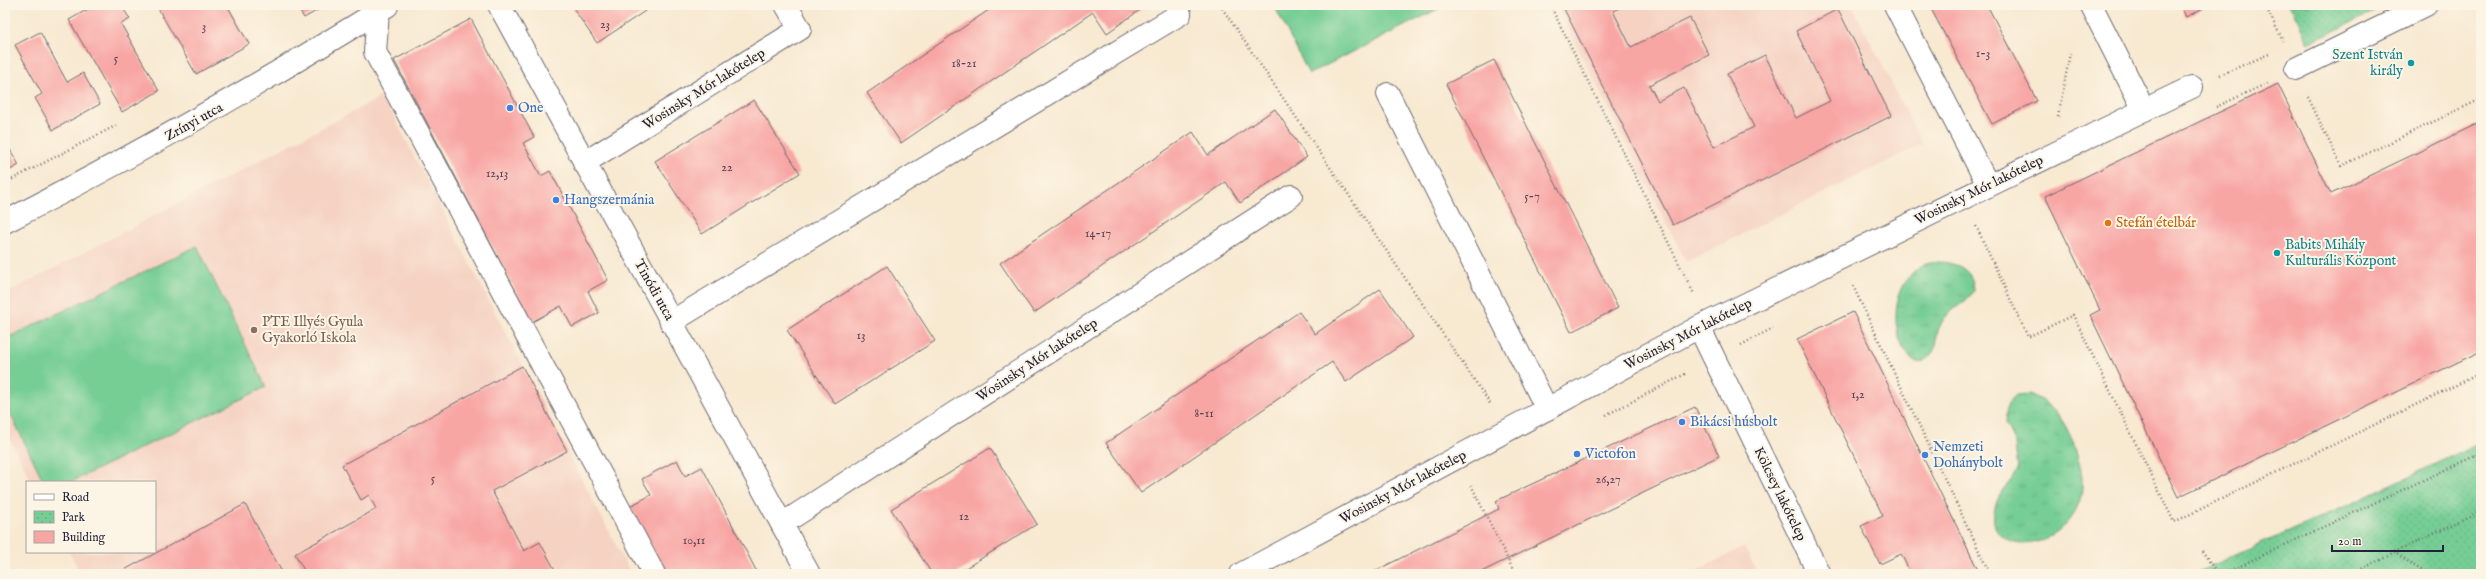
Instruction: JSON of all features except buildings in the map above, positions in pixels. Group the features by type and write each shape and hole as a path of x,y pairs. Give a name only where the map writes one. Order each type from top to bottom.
{"street":[{"name":"Tinódi utca","path":"500,5 584,163 809,574"},
{"name":"Wosinsky Mór lakótelep","path":"584,163 800,29 786,5"},
{"path":"1895,5 1988,185"},
{"path":"2091,5 2144,110"},
{"path":"2296,69 2426,5"},
{"path":"383,8 375,52 654,574"},
{"name":"Zrínyi utca","path":"5,222 100,174 236,98 383,8"},
{"path":"671,322 1180,14"},
{"name":"Wosinsky Mór lakótelep","path":"1242,574 1704,325 1988,185 2192,87"},
{"path":"1388,94 1547,409"},
{"name":"Wosinsky Mór lakótelep","path":"782,524 1291,196"},
{"name":"Kölcsey lakótelep","path":"1704,325 1714,358 1818,574"}],"path":[{"path":"1220,5 1494,409"},
{"path":"1550,5 1704,325"},
{"path":"2265,5 2341,166 2481,100"},
{"path":"2192,87 2286,47"},
{"path":"2210,110 2296,69"},
{"path":"1974,222 2028,337 2073,315 2174,522 2481,373"},
{"path":"1840,258 1990,574"},
{"path":"1846,290 1860,283"},
{"path":"1603,416 1777,326"},
{"path":"2223,574 2481,453"},
{"path":"1457,458 1515,574"},
{"path":"1464,489 1478,482"},
{"path":"2351,574 2481,511"},
{"path":"2202,551 2218,574"},
{"path":"2394,552 2427,574"},
{"path":"2476,574 2481,572"}],"shaded area":[{"path":"1556,5 1852,5 1922,144 1686,262"},
{"name":"PTE Illyés Gyula Gyakorló Iskola","path":"383,96 631,574 81,574 70,553 156,553 156,481 31,481 5,430 5,294"},
{"path":"1744,547 1758,574 1690,574"}],"green space":[{"path":"1274,5 1446,5 1309,74"},
{"path":"2290,5 2388,5 2309,43"},
{"path":"197,246 266,387 73,481 44,481 5,403 5,339"},
{"path":"1944,262 1963,269 1971,278 1974,291 1966,300 1945,317 1939,328 1933,353 1924,361 1916,363 1907,354 1901,343 1897,330 1897,303 1901,289 1908,278 1921,266"},
{"path":"2030,394 2041,400 2056,412 2064,424 2074,445 2078,458 2082,489 2074,513 2059,531 2040,541 2020,544 2004,539 1995,526 1996,504 2002,491 2018,471 2015,444 2005,423 2009,402 2016,395"},
{"path":"2481,442 2481,574 2193,574 2362,499"}],"place":[{"name":"Szent István király","path":"2411,63"},
{"name":"One","path":"510,108"},
{"name":"Hangszermánia","path":"556,200"},
{"name":"Stefán ételbár","path":"2108,223"},
{"name":"Babits Mihály Kulturális Központ","path":"2277,253"},
{"name":"PTE Illyés Gyula Gyakorló Iskola","path":"254,330"},
{"name":"Bikácsi húsbolt","path":"1682,422"},
{"name":"Victofon","path":"1577,454"},
{"name":"Nemzeti Dohánybolt","path":"1925,455"}]}
